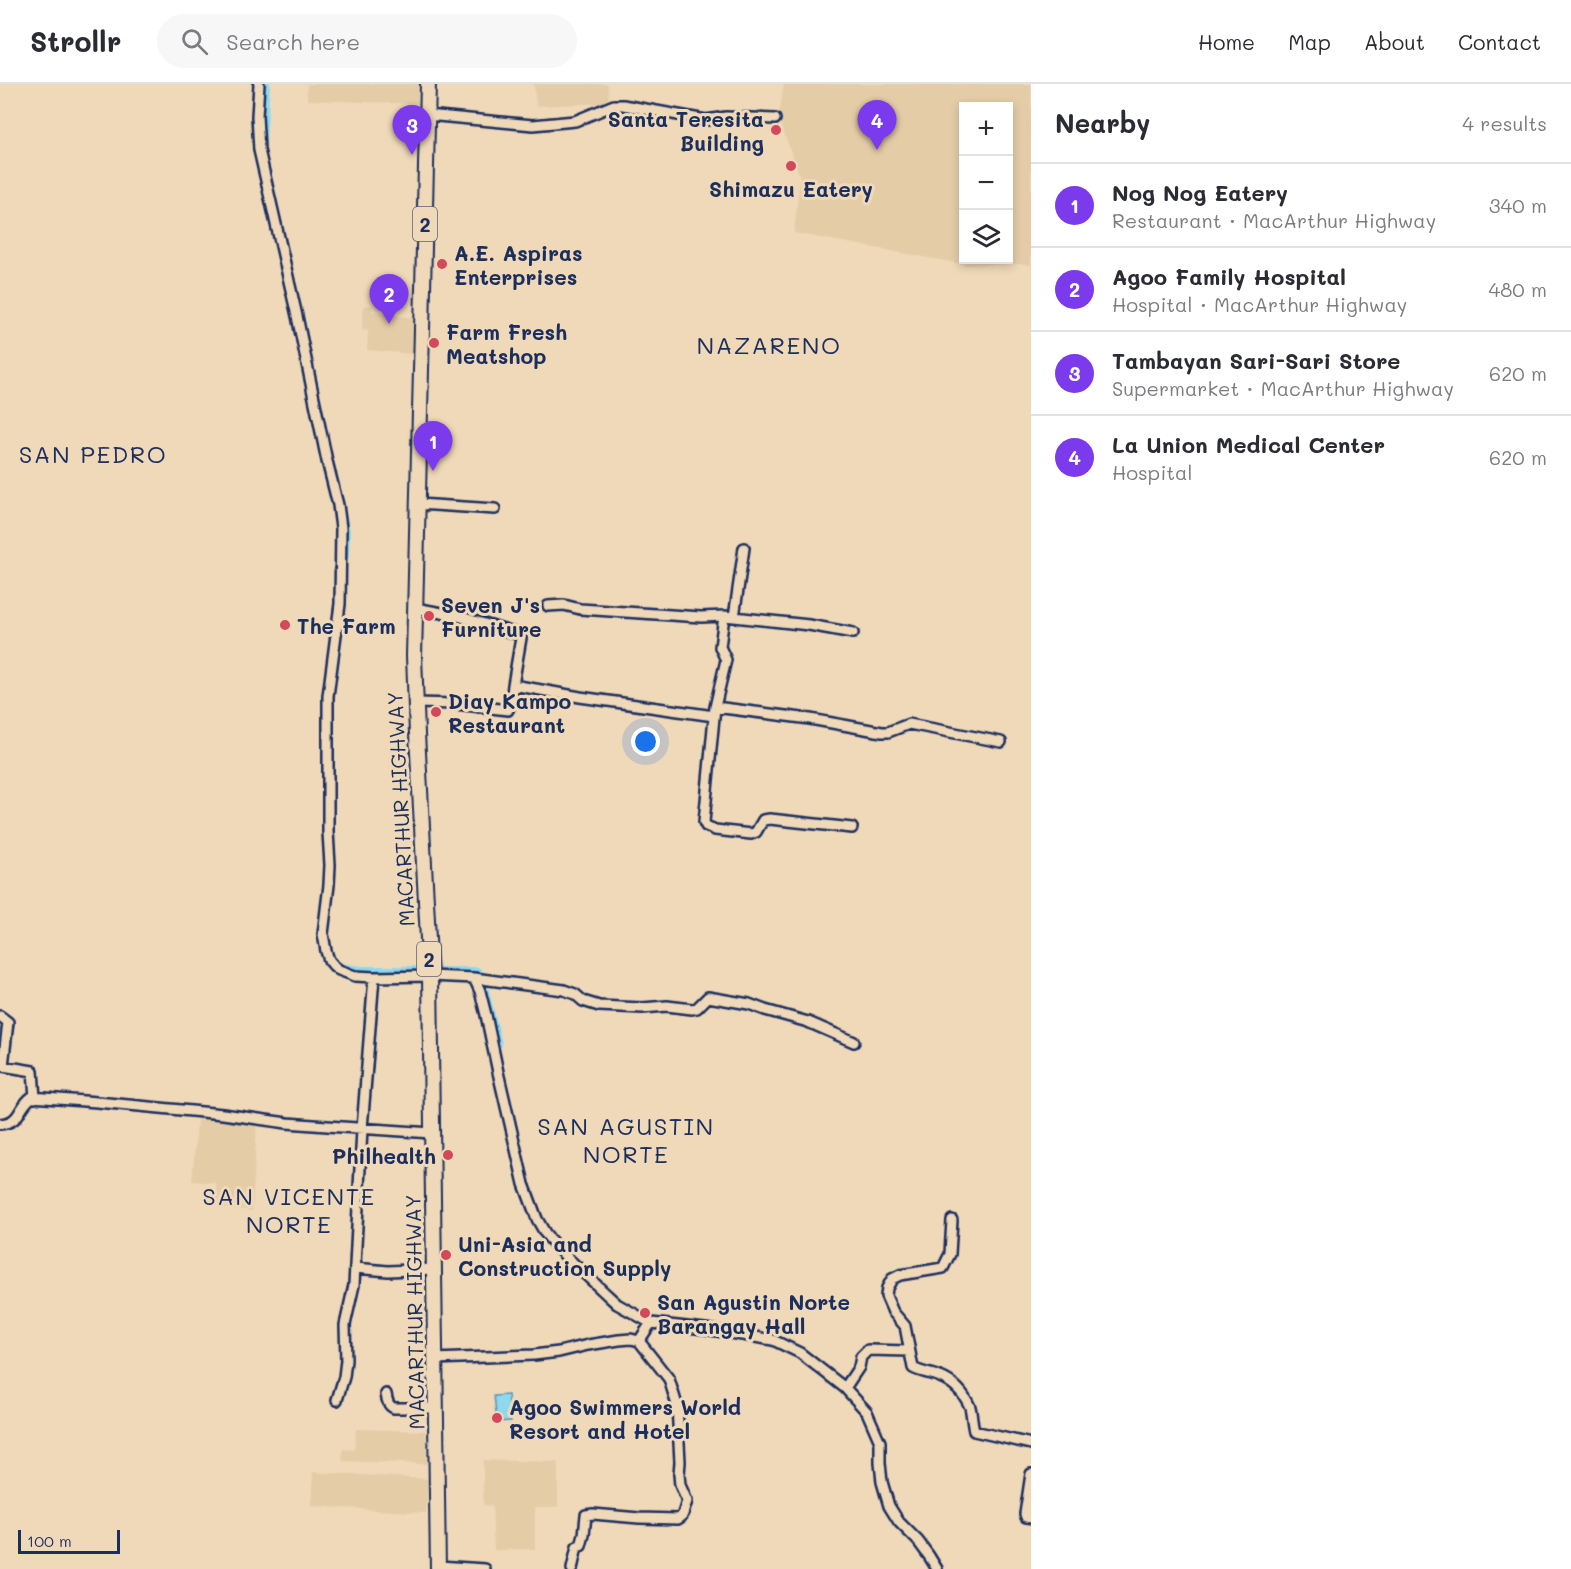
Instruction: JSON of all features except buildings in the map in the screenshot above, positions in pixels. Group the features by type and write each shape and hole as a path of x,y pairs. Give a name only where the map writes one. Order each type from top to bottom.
{"highway":[{"name":"MACARTHUR HIGHWAY","path":"428,84 414,656 430,976 438,1568"}],"street":[{"path":"259,84 257,116 259,150 297,316 341,528 340,604 328,696 330,865 323,934 329,960 339,970 355,976 474,978 564,990 575,994 583,1001 599,1006 642,1008 667,1006 692,1009 708,997 749,1004 808,1022 854,1042"},
{"path":"427,115 533,125 575,121 614,105 623,105 706,120 726,117 775,119"},
{"path":"418,504 495,508"},
{"path":"744,548 720,647 726,660 715,712 704,822 706,826 715,830 751,834 756,832 763,820 770,819 852,828"},
{"path":"548,606 564,605 580,609 701,617 729,616 810,625 853,633"},
{"path":"416,608 458,615 520,635 521,638 511,704 508,710 456,704 416,703"},
{"path":"513,685 601,700 810,719 882,732 909,724 1001,742"},
{"path":"337,1400 344,1377 345,1325 354,1285 362,1129 374,977"},
{"path":"474,978 486,1015 524,1184 537,1219 545,1233 557,1248 617,1304 651,1323 773,1340 800,1353 844,1388 867,1412 880,1442 882,1482 889,1506 899,1522 918,1541 937,1569"},
{"path":"0,1016 8,1022 3,1066 33,1071 35,1098"},
{"path":"0,1124 15,1120 28,1100 35,1098 224,1114 287,1123 432,1133"},
{"path":"952,1220 950,1254 943,1268 900,1275 892,1279 886,1296 893,1312 905,1326 913,1368 950,1381 958,1388 970,1409 974,1431 1031,1444"},
{"path":"355,1268 388,1271 434,1269"},
{"path":"639,1341 651,1323"},
{"path":"435,1359 534,1355 631,1339 639,1341 669,1379 677,1405 680,1485 687,1501 683,1514 678,1519 587,1514 584,1535 581,1546 577,1547 572,1569"},
{"path":"844,1388 859,1367 861,1357 868,1350 909,1352"},
{"path":"386,1394 388,1403 394,1408 436,1408"},
{"path":"1031,1474 1025,1514 1026,1517 1031,1518"},
{"path":"438,1568 485,1569"}],"shaded area":[{"path":"307,84 419,84 418,104 307,100"},
{"path":"534,84 608,84 609,103 536,106"},
{"path":"784,84 1031,84 1031,265 962,264 1013,264 1013,102 959,102 959,264 794,233 800,177 780,122"},
{"path":"364,305 372,306 372,312 416,318 413,354 367,350 368,331 362,330"},
{"path":"198,1112 257,1119 252,1211 218,1206 216,1183 192,1181"},
{"path":"356,1429 426,1431 427,1464 342,1461 343,1449 354,1450"},
{"path":"483,1460 558,1462 558,1507 535,1507 535,1549 494,1550 492,1506 483,1505"},
{"path":"313,1472 428,1479 426,1513 311,1506"}],"water":[{"path":"508,1395 511,1421 497,1422 494,1396"}],"waterway":[{"path":"262,142 266,84"},
{"path":"344,520 345,556"},
{"path":"339,967 361,970 418,970"},
{"path":"442,971 477,971 481,975"},
{"path":"483,983 498,1044"}],"place":[{"name":"Santa Teresita Building","path":"776,130"},
{"name":"La Union Medical Center","path":"877,150"},
{"name":"Tambayan Sari-Sari Store","path":"412,155"},
{"name":"Shimazu Eatery","path":"791,166"},
{"name":"A.E. Aspiras Enterprises","path":"442,264"},
{"name":"Agoo Family Hospital","path":"389,324"},
{"name":"Farm Fresh Meatshop","path":"434,343"},
{"name":"Nog Nog Eatery","path":"433,471"},
{"name":"Seven J's Furniture","path":"429,616"},
{"name":"The Farm","path":"285,625"},
{"name":"Diay Kampo Restaurant","path":"436,712"},
{"name":"Philhealth","path":"448,1155"},
{"name":"Uni-Asia and Construction Supply","path":"446,1255"},
{"name":"San Agustin Norte Barangay Hall","path":"645,1313"},
{"name":"Agoo Swimmers World Resort and Hotel","path":"497,1418"}],"district":[{"name":"NAZARENO","path":"769,344"},
{"name":"SAN PEDRO","path":"93,453"},
{"name":"SAN AGUSTIN NORTE","path":"626,1139"},
{"name":"SAN VICENTE NORTE","path":"289,1209"}]}
